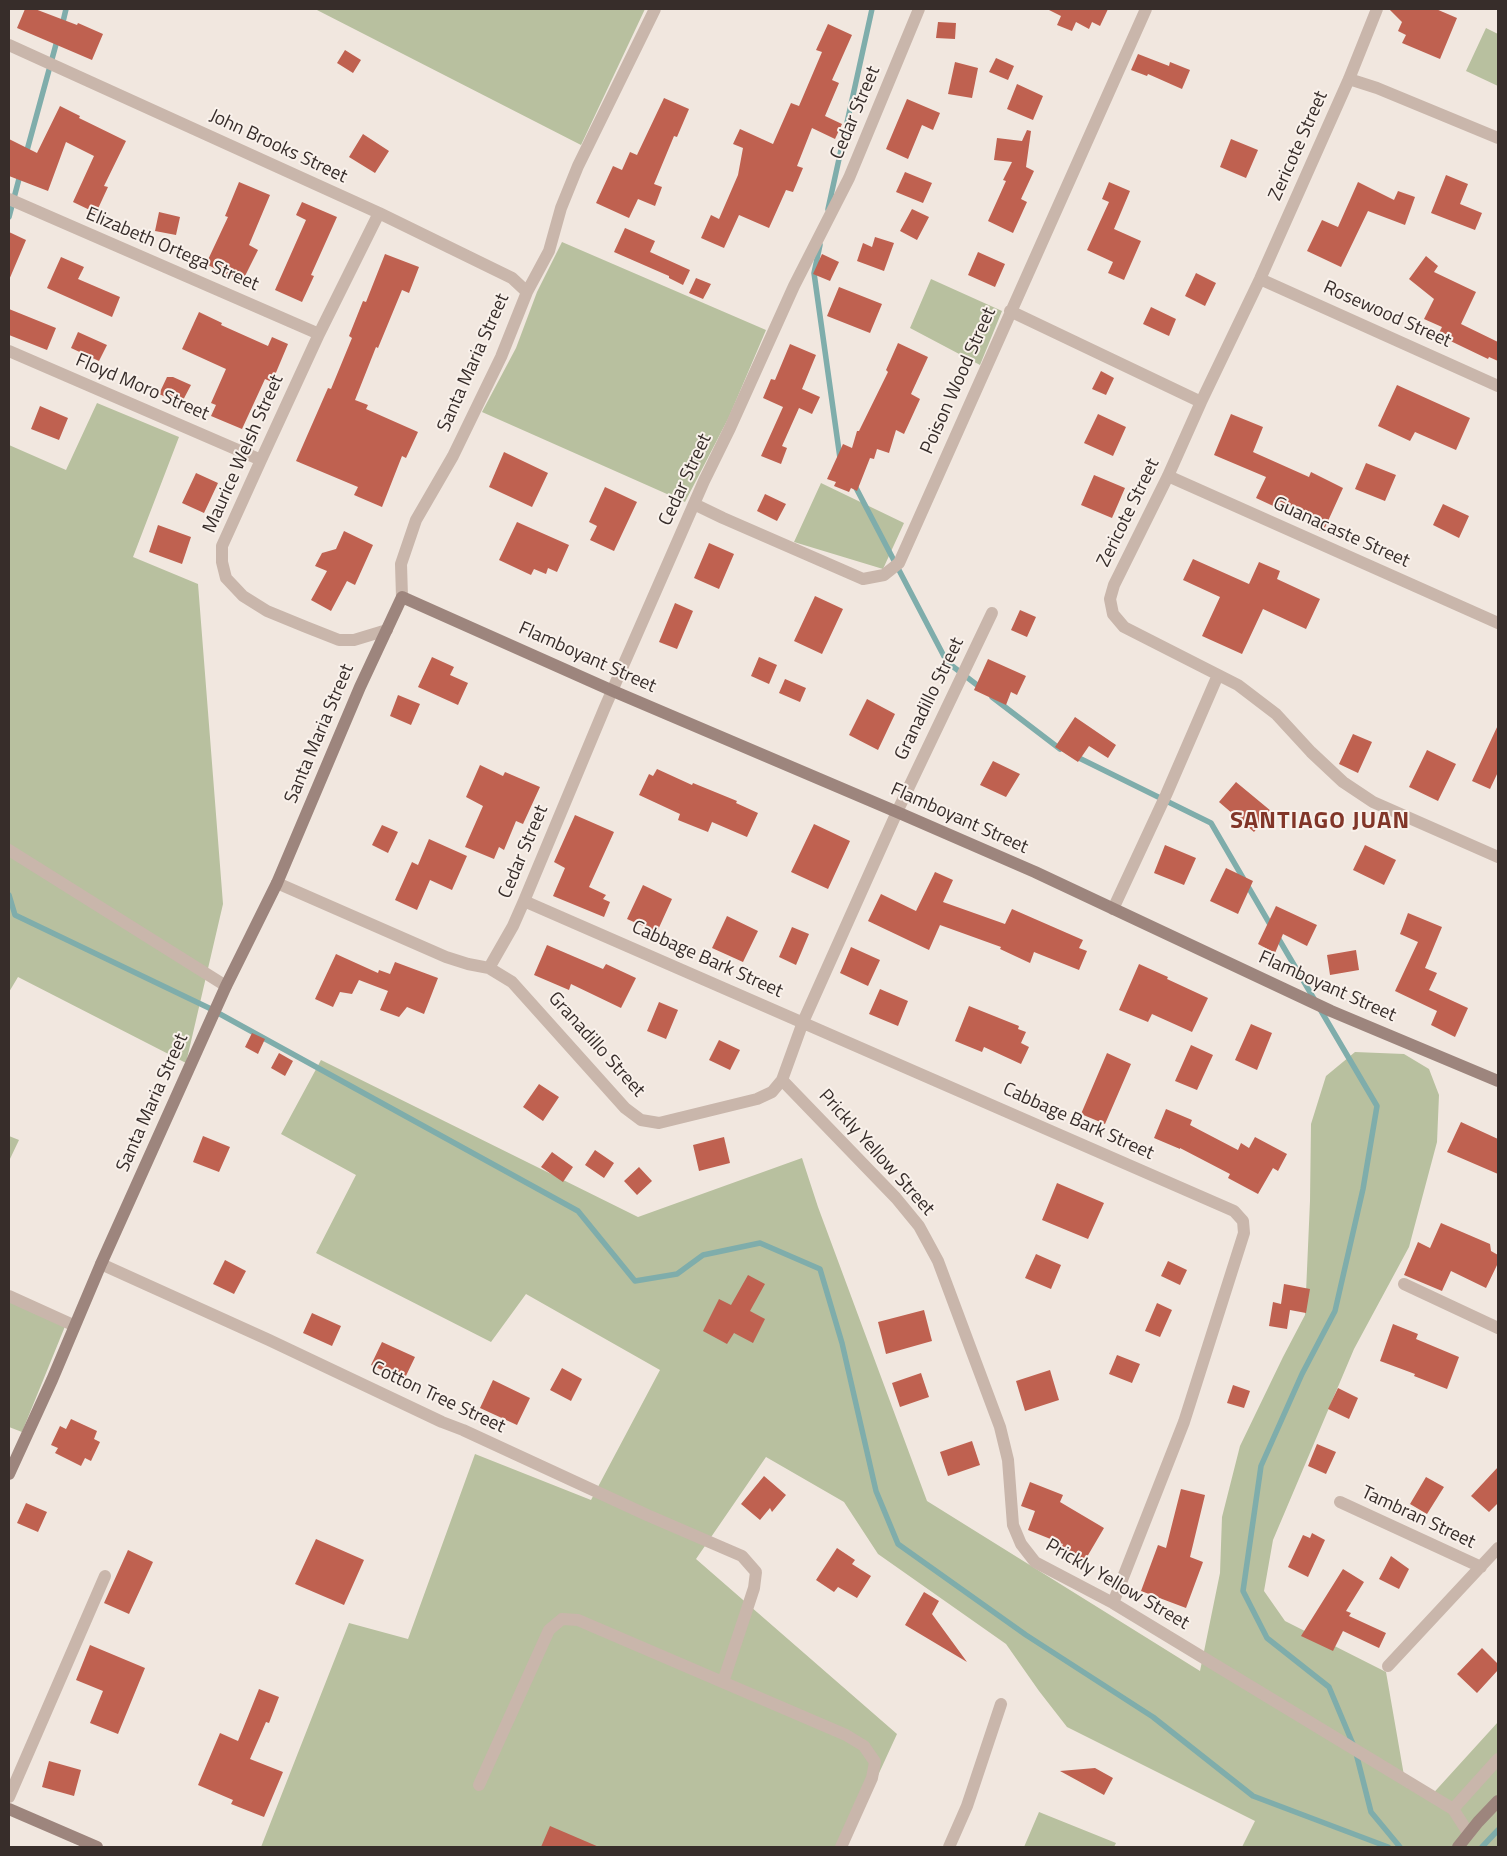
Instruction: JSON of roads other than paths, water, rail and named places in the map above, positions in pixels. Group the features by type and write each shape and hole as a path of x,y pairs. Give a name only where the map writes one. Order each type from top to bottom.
{"street":[{"name":"Santa Maria Street","path":"9,1474 52,1380 73,1325 226,986 277,883 360,687 402,597 401,564 416,520 453,456 501,357 527,292 549,251 561,208 582,158 655,9"},
{"name":"Cedar Street","path":"489,968 513,926 694,504 794,286 849,178 920,9"},
{"name":"Poison Wood Street","path":"694,504 863,579 884,575 899,563 1010,310 1146,9"},
{"name":"Zericote Street","path":"1377,9 1349,79 1260,279 1168,476 1114,585 1110,599 1113,614 1124,626 1238,685 1276,714 1311,752 1343,782 1372,802 1498,855"},
{"name":"John Brooks Street","path":"9,45 379,213 512,278 527,292"},
{"path":"1349,79 1377,88 1498,138"},
{"name":"Elizabeth Ortega Street","path":"9,199 319,334"},
{"name":"Maurice Welsh Street","path":"379,213 319,334 222,546 222,562 226,578 243,596 267,611 339,640 354,640 387,630"},
{"name":"Rosewood Street","path":"1260,279 1498,386"},
{"path":"1010,310 1201,402"},
{"name":"Floyd Moro Street","path":"9,351 261,460"},
{"name":"Guanacaste Street","path":"1168,476 1498,623"},
{"name":"Flamboyant Street","path":"402,597 613,691 897,812 1113,909 1330,1011 1498,1081"},
{"name":"Granadillo Street","path":"277,883 446,957 489,968 512,982 625,1108 641,1120 659,1123 756,1100 772,1092 782,1080 803,1022 897,812 992,613"},
{"path":"1113,909 1166,795 1218,675"},
{"path":"9,850 226,986"},
{"name":"Cabbage Bark Street","path":"524,901 1234,1211 1243,1221 1244,1234 1184,1422 1113,1603"},
{"name":"Prickly Yellow Street","path":"782,1080 896,1198 919,1226 938,1261 1000,1427 1008,1460 1013,1525 1021,1544 1035,1562 1113,1603 1453,1809 1469,1834"},
{"name":"Cotton Tree Street","path":"101,1264 269,1340 442,1422 742,1556 756,1572 754,1588 723,1682"},
{"path":"1404,1284 1498,1328"},
{"path":"9,1296 73,1325"},
{"name":"Tambran Street","path":"1340,1502 1481,1567"},
{"path":"1388,1666 1498,1548"},
{"path":"9,1797 105,1576"},
{"path":"479,1784 549,1630 562,1619 578,1620 846,1735 864,1746 875,1762 872,1778 841,1847"},
{"path":"949,1847 967,1806 1001,1704"},
{"path":"1453,1809 1498,1759"},
{"path":"1458,1847 1498,1801"},
{"path":"9,1809 97,1847"}],"waterway":[{"path":"62,26 66,9"},
{"path":"828,209 872,9"},
{"path":"26,154 58,37"},
{"path":"9,217 20,175"},
{"path":"820,245 814,273 840,458"},
{"path":"854,484 947,662 981,688"},
{"path":"992,697 1060,749"},
{"path":"1075,756 1211,823 1271,926"},
{"path":"9,895 15,915 209,1008 578,1211 635,1281 677,1274 703,1255 760,1243 820,1269 842,1343 876,1491 898,1544 1026,1635 1153,1717 1253,1796 1388,1847"},
{"path":"1277,936 1377,1106 1363,1189 1335,1311 1302,1374 1261,1466 1243,1591 1267,1638 1329,1687 1355,1749 1371,1812 1400,1847"},
{"path":"1482,1847 1498,1830"}],"district":[{"name":"SANTIAGO JUAN","path":"1320,822"}]}
